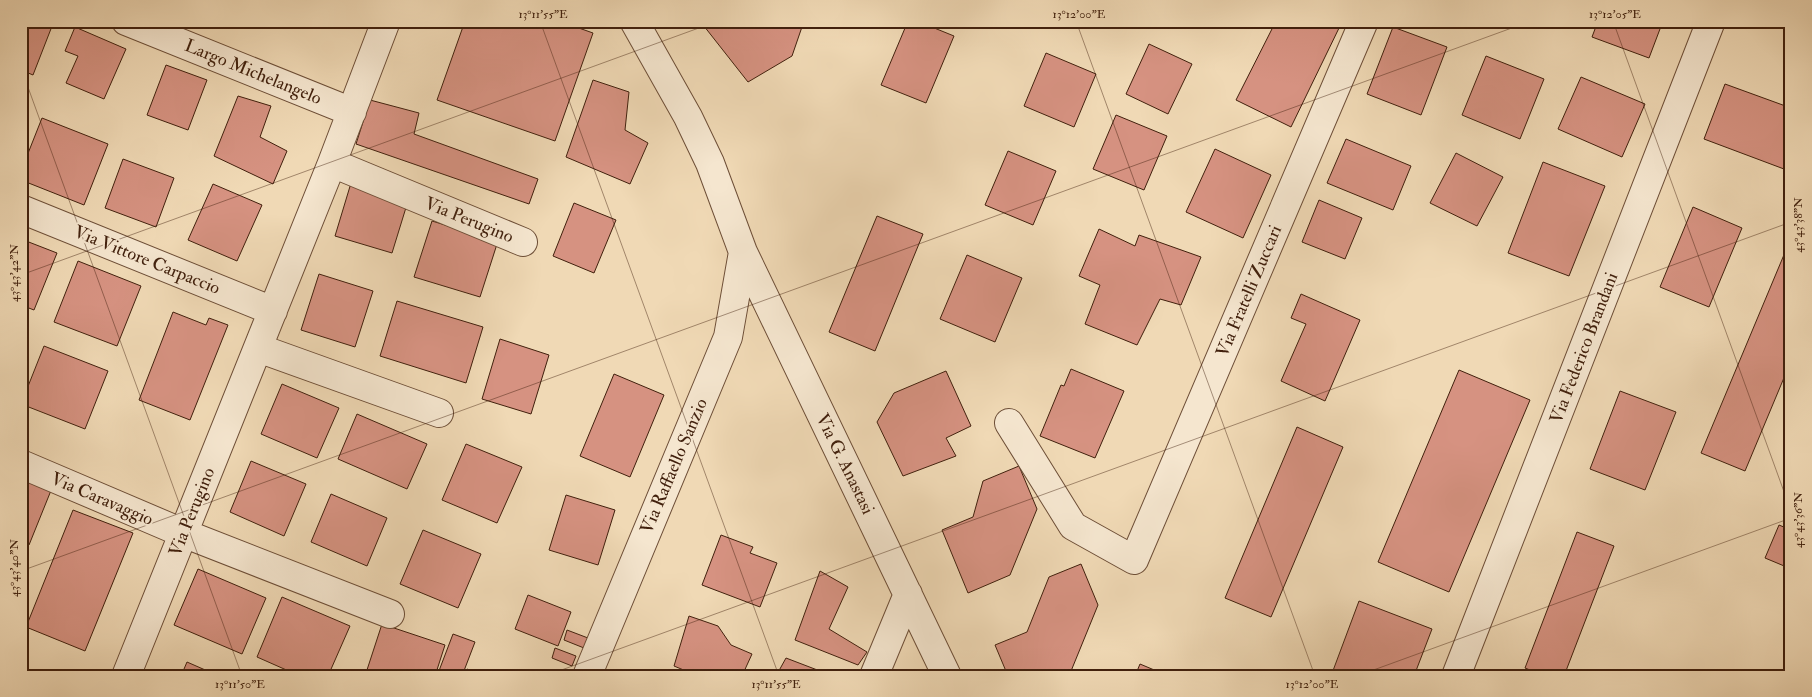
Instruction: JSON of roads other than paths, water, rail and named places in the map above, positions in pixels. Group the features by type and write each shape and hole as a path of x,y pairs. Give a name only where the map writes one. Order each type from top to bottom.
{"street":[{"name":"Largo Michelangelo","path":"126,21 352,112"},
{"name":"Via Perugino","path":"126,676 332,163 386,21"},
{"name":"Via G. Anastasi","path":"634,21 688,117 710,163 743,252 947,676"},
{"name":"Via Fratelli Zuccari","path":"1009,423 1073,526 1134,560 1364,21"},
{"name":"Via Federico Brandani","path":"1456,676 1711,21"},
{"name":"Via Perugino","path":"332,163 523,242"},
{"name":"Via Vittore Carpaccio","path":"21,209 273,311"},
{"name":"Via Raffaello Sanzio","path":"588,676 728,336 743,252"},
{"path":"258,348 439,412"},
{"name":"Via Caravaggio","path":"21,464 183,533 390,614"},
{"path":"874,676 908,594"}]}
